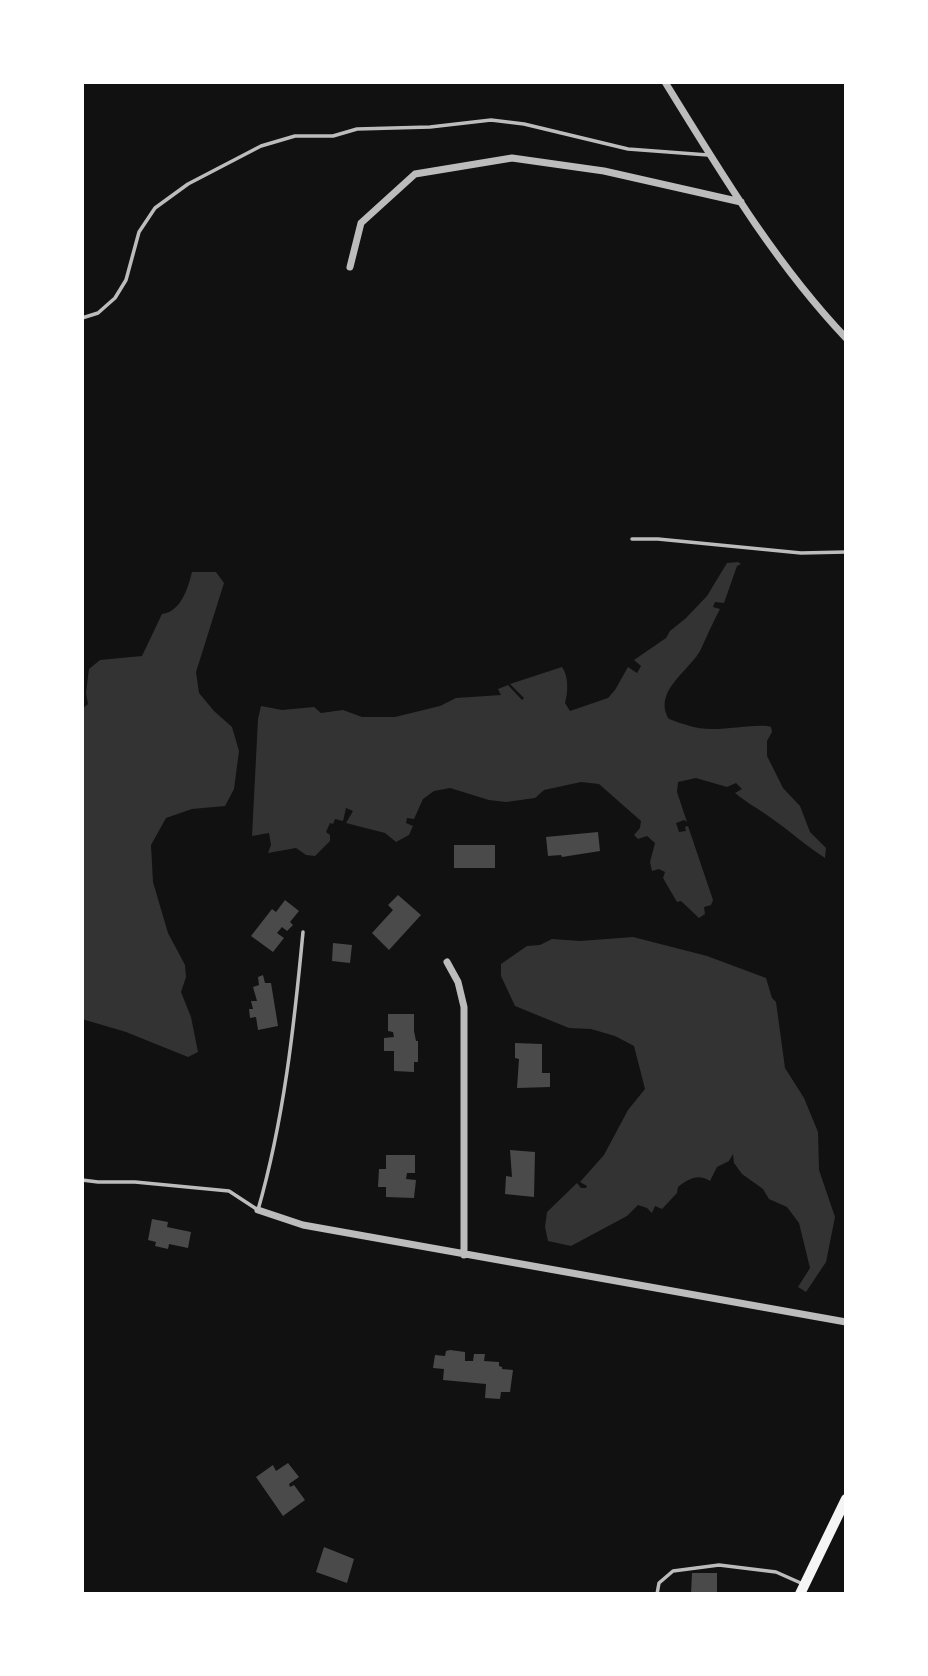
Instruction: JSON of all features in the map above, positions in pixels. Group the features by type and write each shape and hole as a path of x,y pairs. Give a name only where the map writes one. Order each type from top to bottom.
{"main road":[{"path":"803,1589 846,1499"}],"street":[{"path":"665,82 741,202 791,273 846,338"},
{"path":"350,267 361,223 415,174 512,158 604,171 741,202"},
{"path":"447,962 458,982 464,1007 464,1255"},
{"path":"258,1210 303,1225 846,1322"}],"lane":[{"path":"82,318 98,313 115,298 126,280 139,232 155,208 188,184 261,146 295,135 333,135 357,129 430,127 491,120 524,124 628,149 711,155"},
{"path":"632,539 801,554 846,552"},
{"path":"82,1180 229,1191 258,1210 288,1079 303,932"},
{"path":"657,1594 659,1583 673,1571 719,1565 776,1572 803,1589"}],"shaded area":[{"path":"727,563 741,564 737,566 724,603 715,602 713,607 720,609 696,657 669,690 665,709 669,719 700,728 771,727 767,756 783,788 800,806 810,832 826,848 825,858 735,793 742,789 736,783 727,787 696,778 678,782 677,792 687,822 684,820 676,823 679,832 686,831 685,827 688,826 713,900 711,905 704,907 705,914 699,918 681,901 677,902 663,878 665,872 659,869 652,871 650,862 655,843 647,836 638,839 634,835 640,828 641,821 599,784 581,782 544,790 535,798 506,802 489,800 450,788 434,791 423,799 414,819 407,818 406,823 413,826 409,835 396,842 385,833 346,823 353,811 346,808 343,821 335,819 333,824 330,823 326,832 330,835 330,841 315,856 306,855 296,848 268,853 271,845 269,833 252,836 261,706 282,710 314,707 321,713 343,710 362,717 395,717 440,706 456,698 501,695 498,689 508,685 522,700 524,698 510,684 562,667 567,685 565,703 570,711 608,698 628,667 637,673 641,666 634,660 666,638 670,631 686,618 707,596"},
{"path":"192,572 216,572 224,583 196,672 199,693 232,727 239,751 234,789 225,806 192,809 166,818 151,845 153,882 168,933 185,965 186,977 181,992 191,1017 198,1052 188,1057 126,1032 82,1019 82,709 88,704 86,693 89,669 100,660 142,656 162,614 174,609 183,598"},
{"path":"633,937 707,956 766,978 772,998 776,1002 785,1068 804,1098 818,1132 819,1170 835,1217 826,1262 806,1292 798,1287 810,1268 799,1223 787,1207 769,1199 763,1189 742,1174 734,1163 733,1154 729,1161 717,1167 710,1181 701,1177 693,1178 678,1187 677,1193 662,1209 655,1206 652,1213 638,1205 627,1216 571,1246 548,1241 545,1227 547,1212 577,1183 581,1188 586,1188 587,1186 580,1182 604,1155 628,1110 645,1089 634,1046 615,1036 591,1029 569,1028 515,1006 501,976 501,964 527,946 540,945 552,939 580,941"}],"building":[{"path":"598,832 600,851 562,857 548,856 546,837"},
{"path":"454,845 495,845 495,868 454,868"},
{"path":"398,895 421,915 389,950 372,933 393,910 388,905"},
{"path":"285,900 299,911 287,931 282,927 277,933 284,938 273,952 251,936 272,909 276,912"},
{"path":"333,943 352,945 350,963 332,961"},
{"path":"263,975 265,983 271,983 278,1026 258,1030 256,1017 250,1018 249,1009 253,1009 251,1001 257,1001 253,987 259,985 258,977"},
{"path":"388,1014 414,1014 418,1062 414,1062 414,1072 394,1071 394,1051 384,1051 384,1038 394,1037 393,1032 388,1031"},
{"path":"515,1043 542,1044 542,1073 550,1073 550,1087 517,1088 519,1059 515,1058"},
{"path":"510,1150 535,1152 534,1197 505,1194 506,1176 512,1177"},
{"path":"386,1155 415,1155 415,1173 407,1173 406,1179 416,1180 414,1198 386,1197 386,1187 378,1187 379,1169 386,1169"},
{"path":"152,1219 168,1222 167,1227 191,1232 188,1248 169,1244 168,1249 155,1246 156,1242 148,1240"},
{"path":"446,1351 465,1352 465,1361 473,1361 474,1354 485,1354 484,1361 499,1362 502,1369 513,1370 510,1392 501,1392 500,1399 485,1398 486,1384 443,1380 444,1369 433,1368 435,1355 445,1356"},
{"path":"288,1463 299,1477 289,1484 290,1487 294,1485 305,1500 283,1516 256,1477 273,1465 276,1471"},
{"path":"324,1547 354,1559 347,1583 316,1572"},
{"path":"692,1573 717,1573 717,1594 691,1594"}]}
